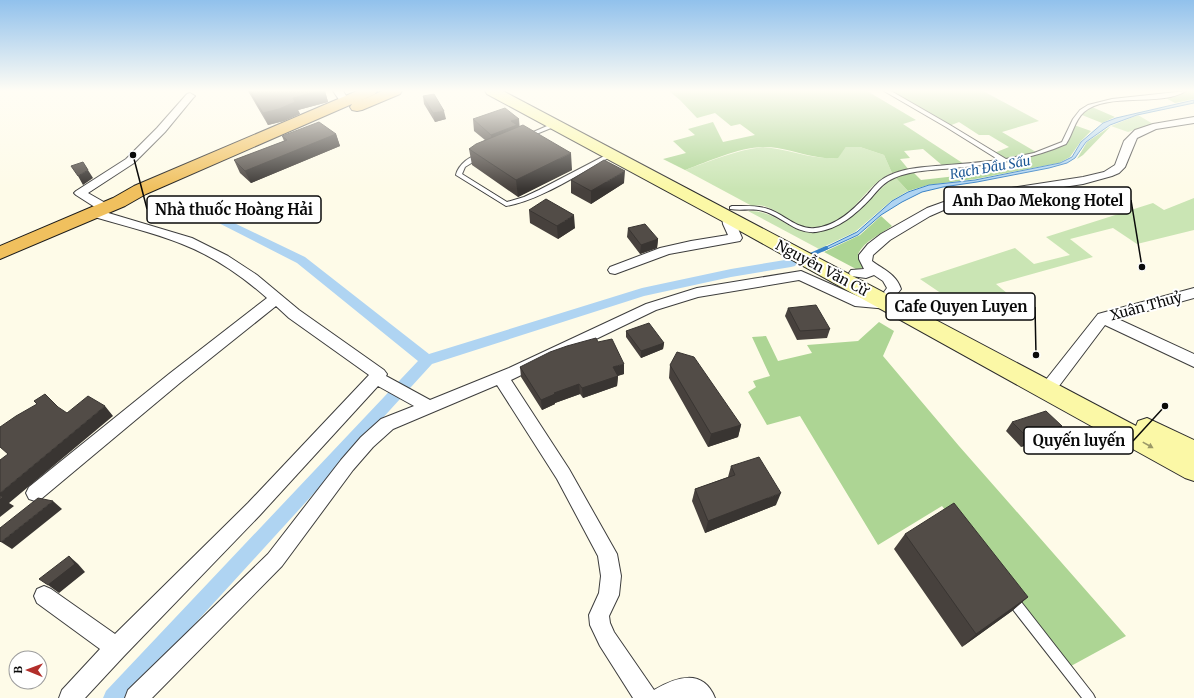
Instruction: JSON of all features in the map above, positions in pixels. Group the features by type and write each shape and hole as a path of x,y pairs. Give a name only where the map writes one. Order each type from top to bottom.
{"highway":[{"path":"0,253 106,208 140,190 284,124"},
{"path":"106,208 146,196 318,124"}],"main road":[{"name":"Nguyễn Văn Cừ","path":"571,124 730,213 1051,384 1194,452"},
{"name":"Nguyễn Văn Cừ","path":"554,125 610,155 664,177"},
{"name":"Nguyễn Văn Cừ","path":"825,264 863,270 890,298"},
{"name":"Nguyễn Văn Cừ","path":"1051,384 1194,470"}],"street":[{"path":"166,124 130,161 80,193 106,208 186,241 238,268 294,314 378,371 380,379 429,407"},
{"path":"863,270 865,257 871,248 894,232 941,207 983,196 1087,180 1110,174 1120,167 1131,137 1136,133 1150,128 1181,124"},
{"path":"615,270 665,251 691,245 736,238 729,224 730,213"},
{"path":"136,698 275,560 367,442 387,424 501,378 651,306 697,293 740,284 802,275 860,303 890,298"},
{"name":"Xuân Thuỷ","path":"1051,384 1103,318 1194,293"},
{"path":"35,493 175,378 275,299"},
{"path":"1103,318 1194,361"},
{"path":"501,378 563,474 607,554 611,576 609,595 599,615 600,626 646,698"},
{"path":"70,698 116,648 380,379"},
{"path":"44,596 116,648"},
{"path":"662,698 674,691 689,687 694,688 704,698"}],"lane":[{"path":"944,124 1005,161"},
{"path":"730,213 766,210 800,228 814,230 825,228 839,223 847,218 858,209 884,180 894,175 908,171 1024,158 1064,143 1072,124"},
{"path":"519,140 554,125"},
{"path":"483,155 462,167 459,175 506,204 511,205 610,155"},
{"path":"1006,592 1089,698"}],"green space":[{"path":"707,124 714,124 723,142 755,135 740,124 731,126 728,124 904,124 903,124 964,164 943,166 923,149 904,151 910,158 900,159 909,170 892,173 884,155 860,147 846,147 838,158 815,157 777,148 754,148 730,153 685,170 663,159 686,153 673,141 695,135 688,129"},
{"path":"945,124 955,124 949,126"},
{"path":"961,124 1030,124 1002,132 1036,152 1023,157 1005,160 994,153 1009,147 989,135 979,135"},
{"path":"1117,124 1153,124 1128,132 1111,126"},
{"path":"1074,125 1091,131 1081,141 1070,157 1059,163 975,179 928,185 908,191 895,177 913,172 921,180 1018,169 1008,162 1025,159 1065,144 1069,139"},
{"path":"1111,126 1083,155 1077,159 1087,142"},
{"path":"763,147 810,156 837,158 846,147 860,147 884,155 892,173 881,179 845,215 835,222 823,226 808,227 796,224 770,208 752,206 685,170 733,153"},
{"path":"895,177 908,191 891,201 855,232 819,249 748,211 768,214 792,227 806,232 825,230 837,226 856,214"},
{"path":"1194,198 1194,230 1137,244 1113,228 1070,239 1093,257 996,284 1008,294 951,300 920,279 1015,248 1034,264 1070,255 1046,237 1153,203 1164,210"},
{"path":"881,216 892,226 868,242 861,249 858,254 863,268 856,269 824,252 860,235"},
{"path":"879,322 894,331 883,356 959,446 1126,636 1071,666 942,506 878,545 800,416 767,425 748,392 756,387 753,381 770,376 752,337 766,336 778,361 812,353 807,345 858,341"}],"water":[{"name":"Rạch Đầu Sấu","path":"1102,124 1114,124 1086,142 1075,158 1067,163 1049,168 922,192 881,215 858,235 823,251 820,250 857,232 892,201 908,192 929,185 975,180 1060,163 1072,157 1081,142"}],"building":[{"path":"315,124 321,124 336,134 245,171 234,160 287,140 282,136"},
{"path":"478,124 515,124 517,125 491,135"},
{"path":"523,125 571,153 516,180 469,149 476,144"},
{"path":"604,160 625,171 591,191 571,180"},
{"path":"83,162 88,170 78,176 71,166"},
{"path":"546,199 574,215 557,226 529,210"},
{"path":"645,224 658,239 641,245 628,228"},
{"path":"816,305 830,329 800,331 788,308"},
{"path":"649,323 664,343 641,351 626,331"},
{"path":"596,338 598,342 612,339 624,364 613,367 618,376 582,388 579,384 554,393 555,394 541,400 520,367 550,352"},
{"path":"677,352 694,357 741,425 711,434 670,365"},
{"path":"45,394 58,407 67,413 88,396 105,406 0,493 0,460 8,454 0,447 0,427 37,404 34,401"},
{"path":"1046,411 1062,426 1028,438 1012,422"},
{"path":"759,457 781,493 708,521 695,489 735,475 731,466"},
{"path":"38,498 53,501 1,542 0,528"},
{"path":"954,503 1028,597 976,634 905,534"},
{"path":"69,556 75,564 48,585 39,579"}],"waterway":[{"path":"207,213 301,260 427,360"},
{"name":"Rạch Đầu Sấu","path":"808,256 826,248"},
{"name":"Rạch Đầu Sấu","path":"791,263 800,259"},
{"path":"427,360 642,292 731,273 791,263"},
{"path":"113,698 427,360"}],"place":[{"name":"Nhà thuốc Hoàng Hải","path":"133,155"},
{"name":"Anh Dao Mekong Hotel","path":"1142,267"},
{"name":"Cafe Quyen Luyen","path":"1036,355"},
{"name":"Quyến luyến","path":"1165,406"}]}
